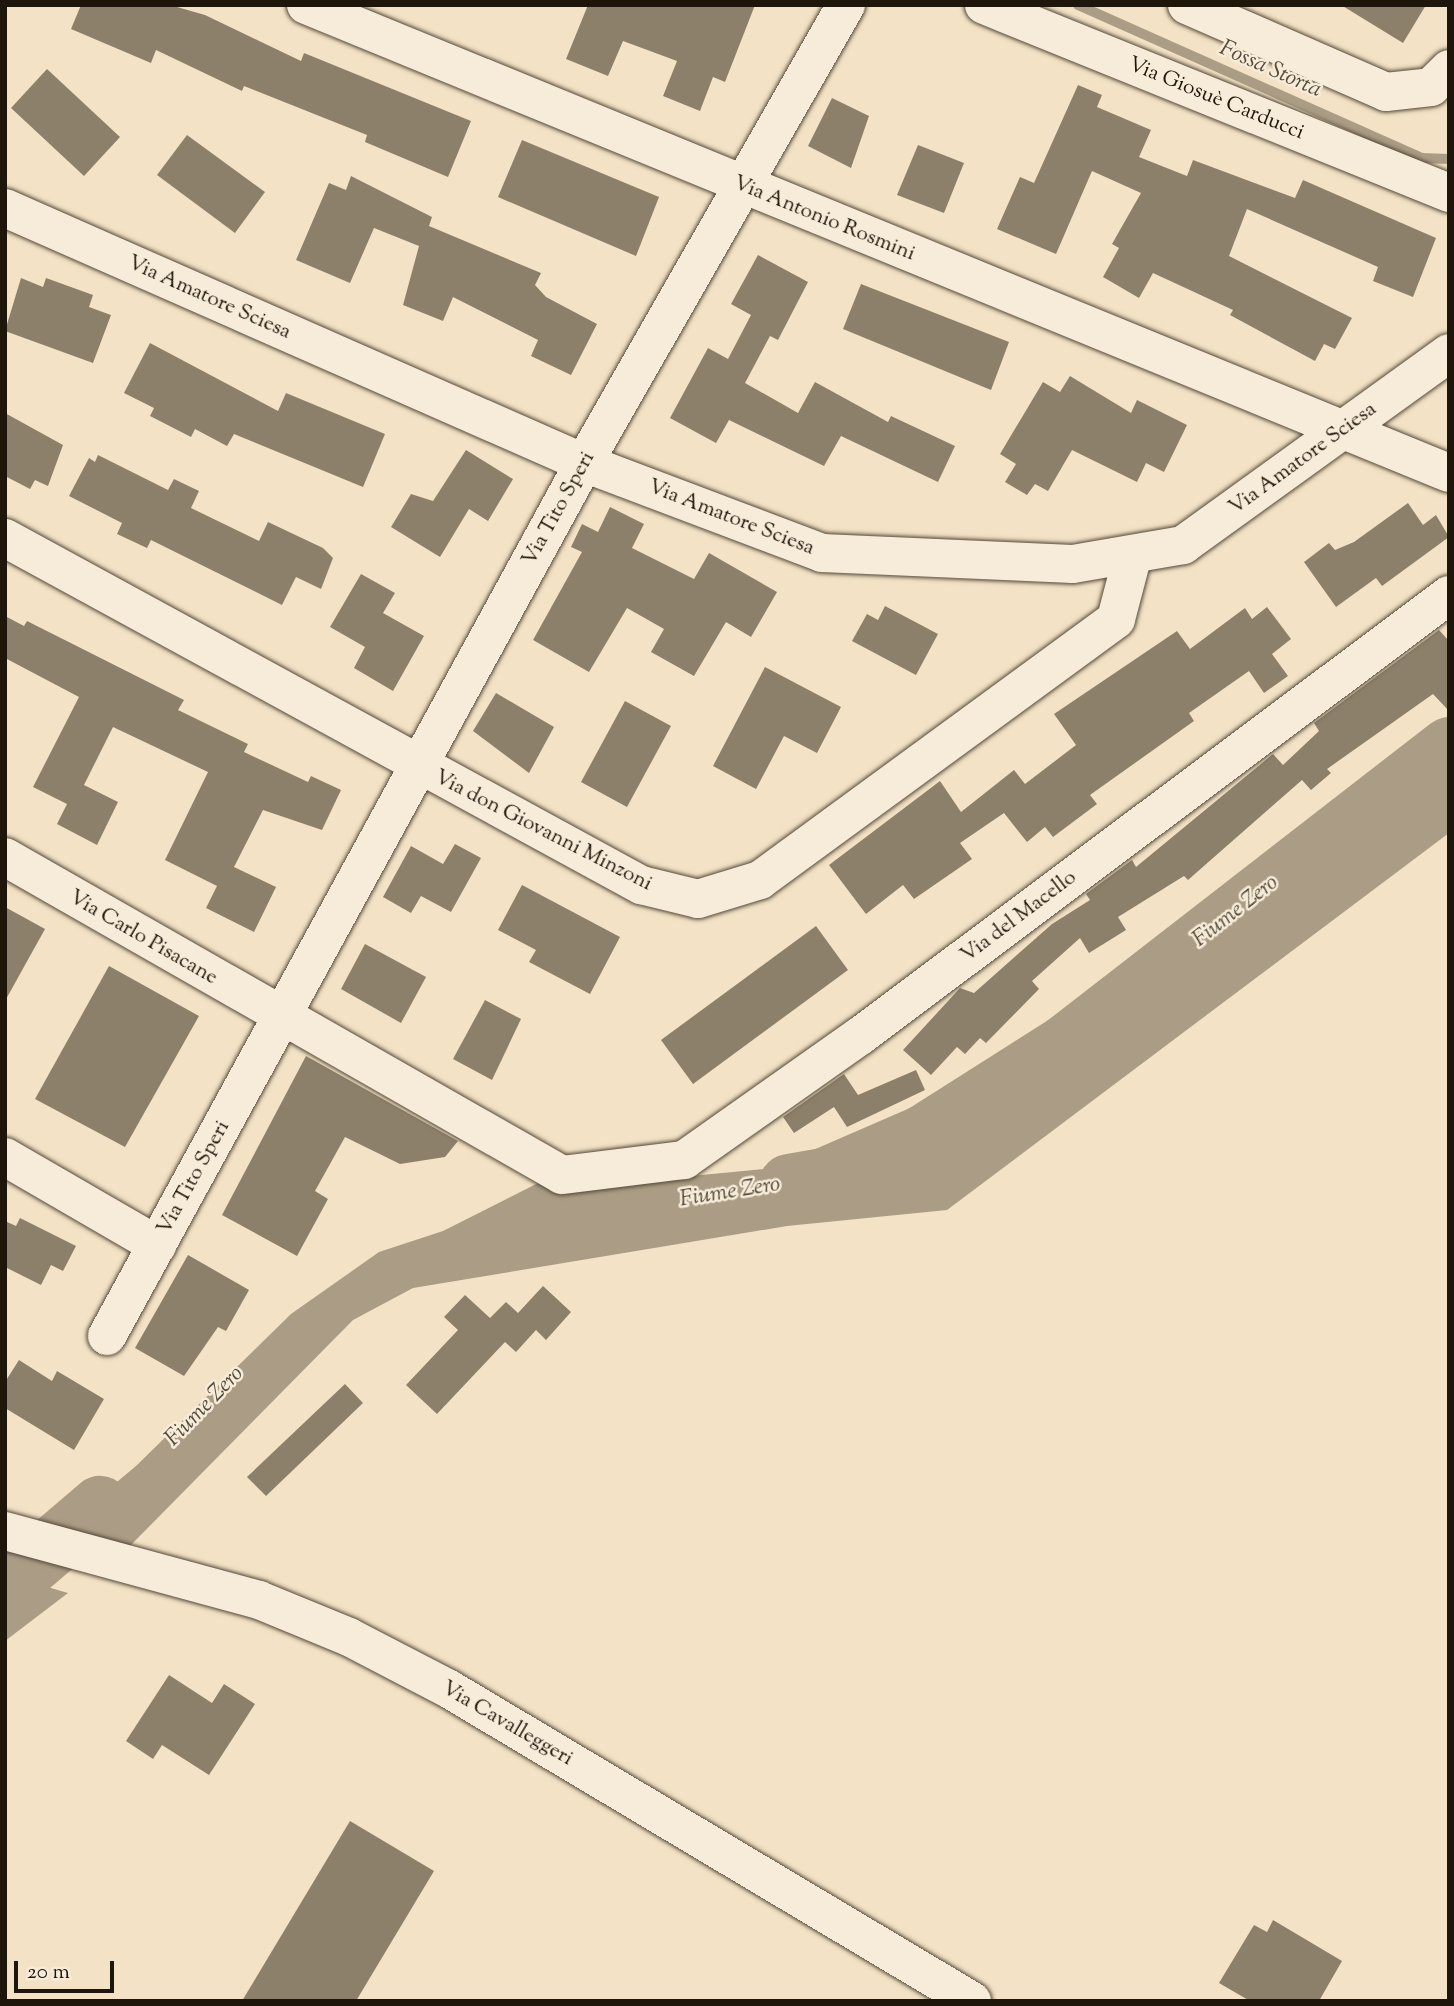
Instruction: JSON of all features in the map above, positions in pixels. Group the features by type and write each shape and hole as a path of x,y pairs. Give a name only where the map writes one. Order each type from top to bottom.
{"street":[{"name":"Via Antonio Rosmini","path":"306,5 1342,432"},
{"name":"Via Tito Speri","path":"107,1336 584,463 846,5"},
{"name":"Via Giosuè Carducci","path":"984,5 1449,193"},
{"path":"1187,5 1386,92 1440,78"},
{"name":"Via Amatore Sciesa","path":"5,208 584,463 822,553 956,563 1073,564 1132,558 1183,545 1449,353"},
{"path":"1342,432 1449,473"},
{"name":"Via don Giovanni Minzoni","path":"5,538 418,768 641,885 698,899 760,880 1116,619 1132,558"},
{"name":"Via del Macello","path":"281,1018 562,1175 684,1160 860,1036 1449,595"},
{"name":"Via Carlo Pisacane","path":"5,856 281,1018"},
{"path":"5,1157 157,1245"},
{"name":"Via Cavalleggeri","path":"21,1535 259,1600 349,1637 449,1689 972,2001"}],"water":[{"path":"1449,756 1449,833 947,1210 787,1226 413,1288 353,1320 124,1552 61,1529 136,1466 291,1314 379,1252 443,1231 544,1180 598,1185 911,1155"},
{"path":"10,1576 68,1593 5,1641 5,1579"}],"building":[{"path":"81,5 170,5 205,15 301,61 304,53 471,121 448,177 365,142 367,135 244,86 242,91 156,50 151,63 71,29"},
{"path":"588,5 755,5 725,82 713,77 700,111 663,96 677,61 623,41 608,76 566,59"},
{"path":"1341,5 1426,5 1403,43"},
{"path":"47,69 120,137 84,176 11,108"},
{"path":"1078,85 1102,95 1097,107 1151,130 1139,157 1187,176 1193,160 1295,198 1303,180 1436,238 1413,297 1373,281 1378,267 1247,209 1229,256 1352,318 1335,349 1324,344 1315,361 1230,315 1233,310 1153,273 1139,298 1103,277 1119,248 1112,244 1141,193 1092,171 1056,254 997,229 1020,177 1034,183"},
{"path":"832,98 869,116 851,168 808,146"},
{"path":"187,135 265,192 235,233 157,175"},
{"path":"522,140 659,197 636,256 498,197"},
{"path":"918,145 964,163 944,213 897,195"},
{"path":"351,176 432,217 429,226 541,273 535,285 546,297 597,324 571,375 531,356 538,340 453,297 443,321 403,305 419,246 374,228 350,283 296,260 329,183 346,190"},
{"path":"758,255 808,282 778,340 770,336 745,383 798,413 815,382 888,422 891,416 955,446 938,482 841,436 824,466 729,420 716,443 670,418 708,348 728,359 751,315 731,304"},
{"path":"21,278 43,287 46,278 93,295 89,307 111,315 93,363 5,331"},
{"path":"861,284 1009,342 991,390 843,329"},
{"path":"150,343 278,411 286,393 385,434 363,487 234,434 227,446 195,429 191,437 150,416 154,408 124,393"},
{"path":"1070,376 1131,413 1137,400 1187,425 1164,472 1146,463 1137,482 1072,450 1048,491 1035,484 1027,495 1005,482 1016,464 1000,454 1043,382 1060,392"},
{"path":"5,413 63,445 48,486 35,480 30,489 5,476"},
{"path":"466,450 513,479 488,521 469,509 440,557 391,527 411,494 433,501"},
{"path":"98,455 168,490 174,479 199,491 191,508 259,541 268,522 323,548 333,558 321,589 296,577 282,605 151,540 147,548 117,534 122,523 69,496 89,458 95,462"},
{"path":"1408,503 1423,525 1436,515 1449,537 1382,586 1376,578 1336,607 1304,562 1329,543 1335,550 1354,542"},
{"path":"610,507 644,524 632,548 694,579 709,553 777,592 751,637 726,622 694,676 651,652 664,629 627,608 589,672 533,640 582,552 571,547 582,524 598,532"},
{"path":"361,574 395,593 383,613 424,636 393,691 354,668 365,647 330,627"},
{"path":"885,606 938,634 916,675 852,641 867,614 878,620"},
{"path":"1267,607 1291,639 1272,654 1288,676 1264,693 1249,671 1189,713 1194,721 1090,795 1097,804 1053,837 1045,827 1027,842 1004,813 960,843 972,859 914,899 903,885 866,914 829,865 940,781 961,812 1014,770 1025,784 1076,745 1054,714 1177,631 1190,649 1245,608 1252,619"},
{"path":"5,616 24,626 27,621 184,700 178,710 248,744 244,752 308,782 311,776 341,790 322,830 263,810 234,867 276,887 254,932 206,908 217,886 165,860 208,772 113,727 84,785 118,802 97,845 57,824 67,804 33,787 79,697 5,658"},
{"path":"1439,630 1449,641 1449,711 1433,694 1327,769 1331,773 1311,790 1302,780 1188,880 1184,876 1118,917 1126,930 1089,953 1080,938 1032,981 1039,989 986,1043 980,1038 965,1054 957,1047 931,1075 903,1050 960,988 974,993 1052,924 1090,900 1086,894 1132,860 1136,867 1273,754 1283,765 1319,731 1314,723"},
{"path":"765,667 841,707 817,753 784,736 756,789 713,766"},
{"path":"496,693 554,727 529,773 473,731"},
{"path":"625,701 671,726 627,807 581,782"},
{"path":"455,844 481,858 451,912 421,896 411,913 383,897 411,846 443,864"},
{"path":"522,885 620,937 590,994 529,962 536,950 498,930"},
{"path":"5,907 45,929 5,1001"},
{"path":"816,926 848,970 693,1084 661,1040"},
{"path":"365,944 426,977 401,1023 341,989"},
{"path":"109,966 199,1016 125,1147 35,1099"},
{"path":"485,1000 521,1019 492,1080 453,1059"},
{"path":"306,1056 458,1141 445,1157 400,1164 345,1137 315,1191 328,1199 297,1256 222,1215"},
{"path":"916,1070 925,1090 847,1127 834,1107 794,1133 783,1117 844,1074 858,1095"},
{"path":"20,1218 76,1246 63,1271 51,1265 41,1285 5,1267 5,1221 16,1226"},
{"path":"188,1255 249,1290 226,1331 218,1327 184,1376 135,1348"},
{"path":"543,1286 571,1312 546,1340 536,1330 516,1352 505,1342 437,1414 406,1385 458,1330 444,1317 465,1295 490,1318 506,1302 518,1313"},
{"path":"19,1360 52,1381 57,1371 104,1399 74,1450 5,1408 5,1382"},
{"path":"345,1384 363,1403 266,1496 247,1477"},
{"path":"169,1675 212,1703 224,1684 255,1704 209,1775 162,1745 153,1759 126,1741"},
{"path":"350,1821 434,1871 356,2001 242,2001"},
{"path":"1273,1920 1342,1961 1319,2001 1250,2001 1219,1983 1254,1925 1267,1932"}],"waterway":[{"name":"Fossa Storta","path":"1078,5 1421,158 1449,159"},
{"name":"Fiume Zero","path":"789,1184 824,1178 923,1135 1065,1045 1449,747"},
{"name":"Fiume Zero","path":"5,1587 100,1506"}]}
